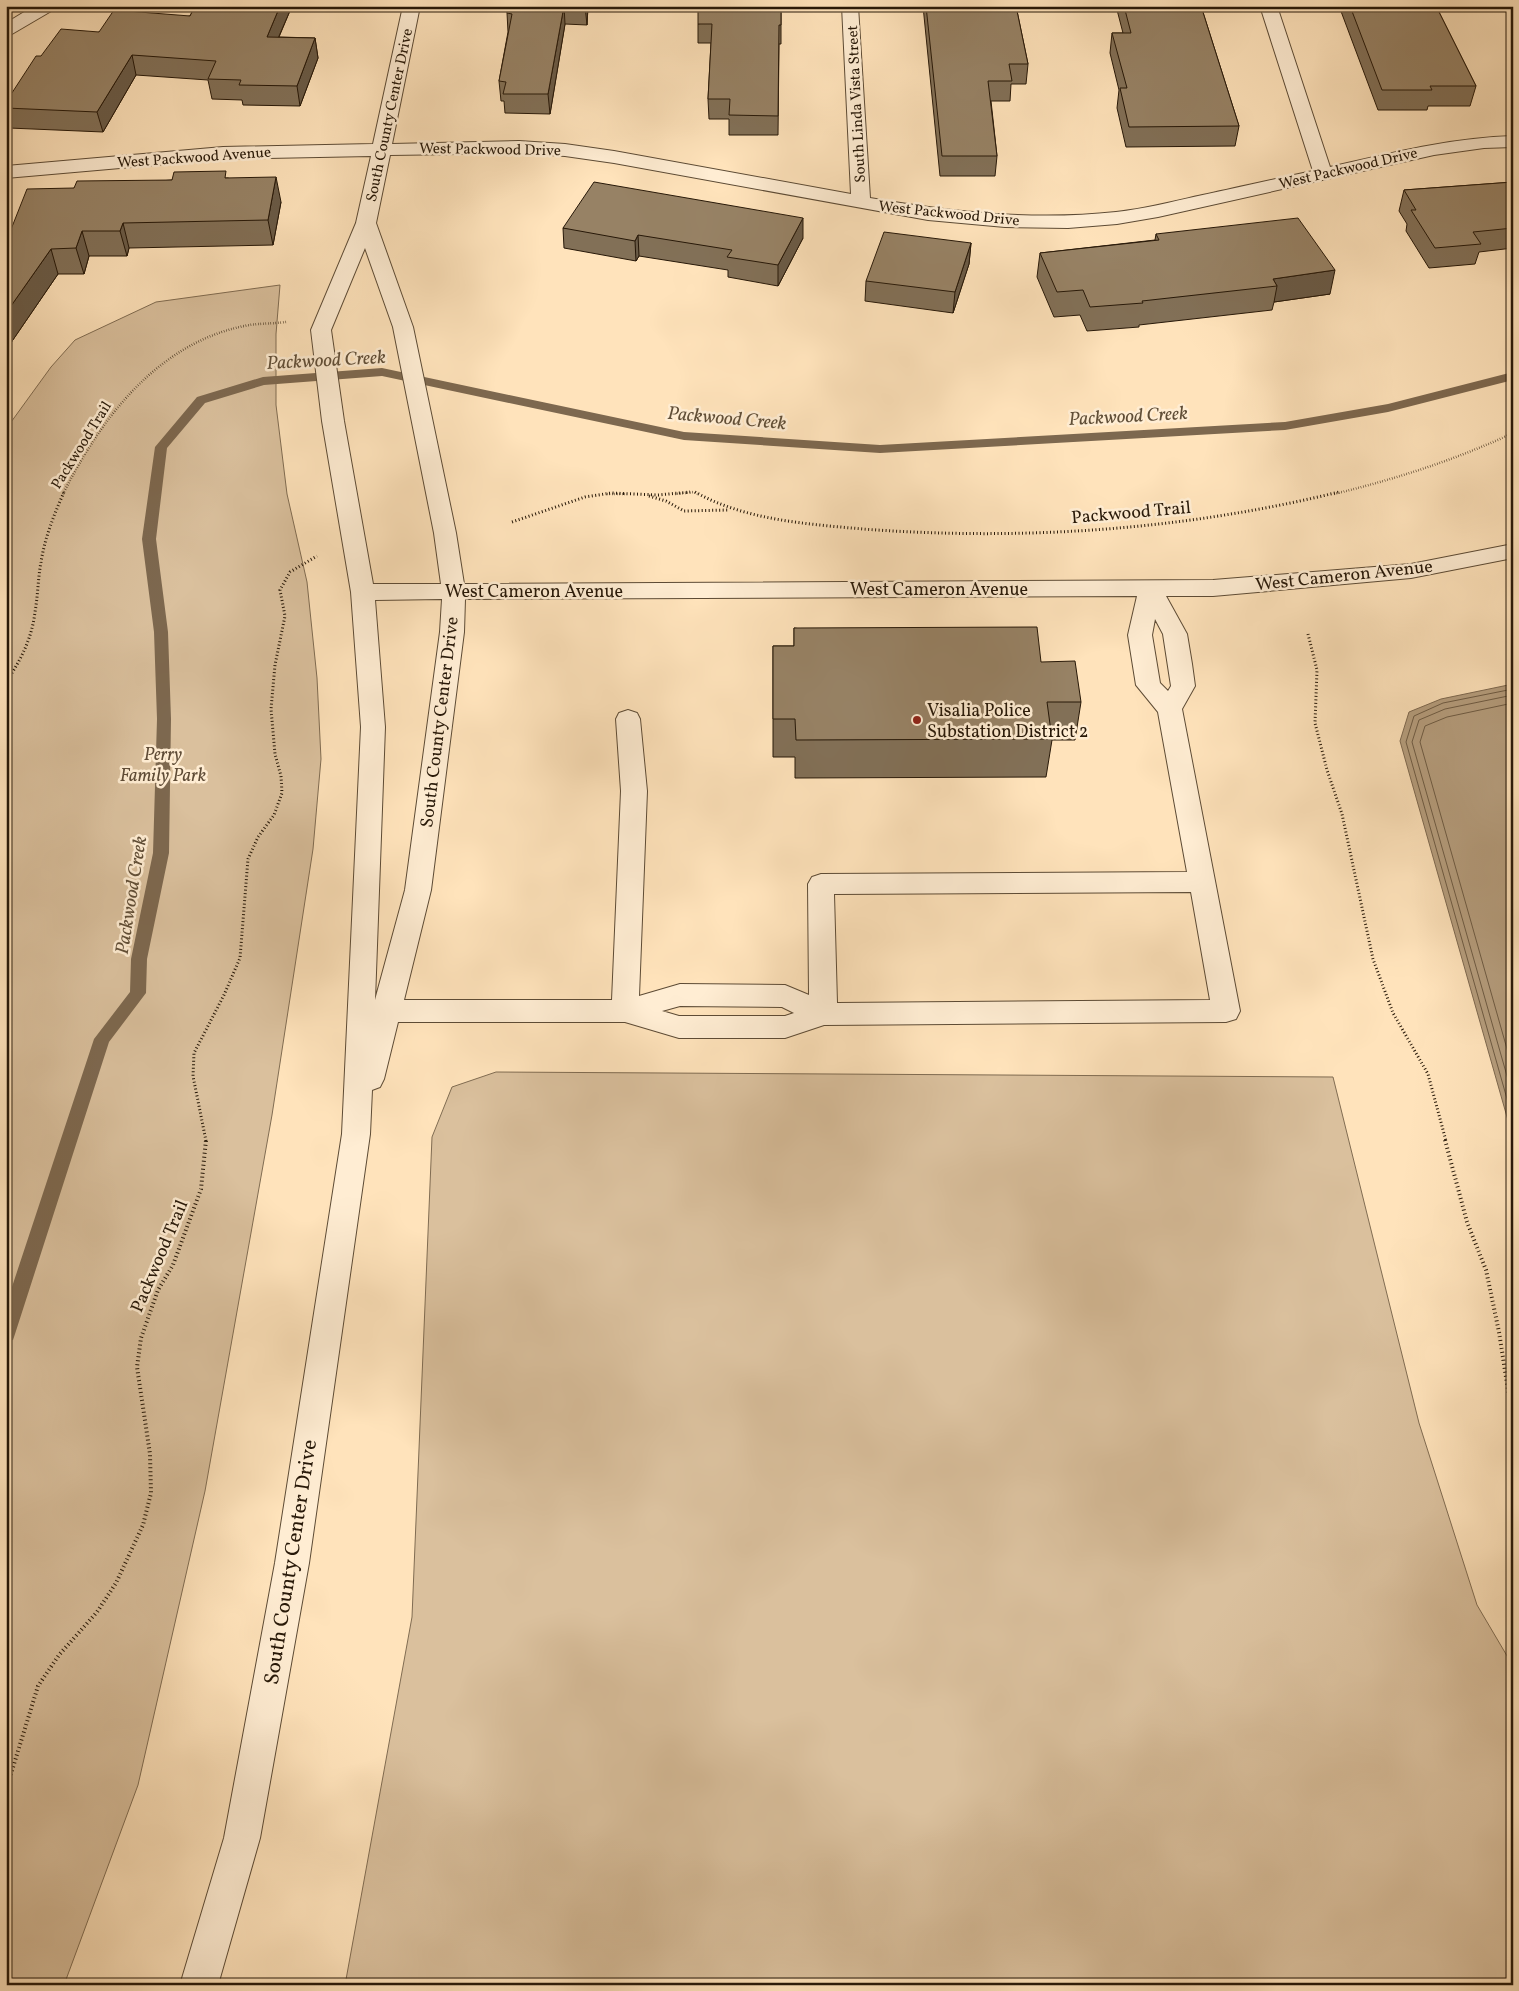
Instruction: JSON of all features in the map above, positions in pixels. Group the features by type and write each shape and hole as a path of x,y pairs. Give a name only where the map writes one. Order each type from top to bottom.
{"street":[{"path":"6,30 48,6"},
{"name":"South County Center Drive","path":"199,1985 244,1828 292,1563 374,1012 373,727 363,592 333,421 321,330 366,224 412,6"},
{"name":"South Linda Vista Street","path":"850,6 862,203"},
{"path":"1268,6 1323,174"},
{"name":"West Packwood Drive","path":"382,149 519,147 565,150 614,157 928,214 995,220 1068,222 1117,218 1158,211 1434,149 1484,142 1513,141"},
{"name":"West Packwood Avenue","path":"6,172 223,152 382,149"},
{"name":"South County Center Drive","path":"366,224 403,327 445,533 454,592 452,632 418,890 374,1012"},
{"name":"West Cameron Avenue","path":"363,592 1213,588 1411,571 1513,551"},
{"path":"1150,588 1174,634 1180,664 1183,686 1170,709"},
{"path":"374,1012 626,1012 679,1027 785,1027 823,1014 1226,1012 1170,709 1148,685 1140,636 1150,588"},
{"path":"626,1012 634,791 628,719"},
{"path":"823,1014 821,884 1201,882"}],"path":[{"name":"Packwood Trail","path":"6,682 18,664 32,628 41,560 49,528 64,489 113,410 135,385 162,362 186,348 244,326 289,322"},
{"name":"Packwood Trail","path":"512,522 585,497 611,493 672,494 694,492 720,506 800,522 920,533 1090,531 1201,520 1294,503 1395,480 1477,450 1513,432"},
{"name":"Packwood Trail","path":"636,494 660,499 684,511 719,509 740,511"},
{"name":"Packwood Trail","path":"6,1790 38,1686 59,1655 97,1612 116,1583 143,1525 148,1509 152,1493 150,1454 137,1367 141,1338 158,1290 173,1266 201,1189 206,1139 193,1076 194,1053 240,958 248,859 258,837 274,815 282,794 281,776 275,754 271,709 275,665 285,616 280,590 290,572 317,555"},
{"path":"1308,634 1317,670 1316,723 1327,770 1342,814 1373,959 1393,1013 1428,1074 1467,1222 1486,1270 1499,1332 1513,1422"}],"green space":[{"name":"Perry Family Park","path":"280,285 276,334 276,405 287,494 307,582 317,678 321,759 313,849 272,1115 205,1491 138,1785 64,1985 6,1985 6,429 51,367 75,340 156,302"},
{"path":"496,1072 1333,1077 1419,1423 1477,1605 1513,1666 1513,1985 345,1985 412,1617 432,1137 452,1087"}],"water":[{"path":"1513,684 1513,1138 1400,741 1409,712 1441,699"}],"building":[{"path":"195,6 280,6 267,37 315,38 297,86 239,85 241,80 208,79 216,61 132,55 97,112 6,108 6,102 36,56 41,56 61,29 99,32 114,10 190,16"},
{"path":"508,6 564,6 548,94 503,94 506,82 499,81 512,14 507,13"},
{"path":"698,6 781,6 778,116 729,115 730,99 708,99 712,24 698,24"},
{"path":"926,6 1016,6 1028,64 1009,64 1012,81 988,81 997,156 942,156"},
{"path":"1124,6 1201,6 1239,126 1129,127 1120,88 1127,88 1112,33 1131,33"},
{"path":"1350,6 1436,6 1476,86 1430,86 1432,90 1382,90"},
{"path":"226,171 225,178 276,177 268,220 123,223 120,231 82,231 76,248 51,249 6,313 6,242 27,189 74,188 77,181 172,180 174,172"},
{"path":"594,182 803,218 778,265 727,257 732,250 638,235 635,241 563,228"},
{"path":"1513,182 1513,228 1473,232 1481,244 1435,248 1411,210 1416,210 1404,190"},
{"path":"1298,218 1335,270 1273,279 1277,286 1142,301 1143,303 1090,307 1083,290 1057,292 1040,253 1159,240 1156,234"},
{"path":"884,232 971,243 955,292 866,281"},
{"name":"Visalia Police Substation District 2","path":"1037,627 1041,662 1075,661 1081,702 1047,702 1052,739 796,740 795,719 773,719 773,646 794,646 794,628"}],"waterway":[{"name":"Packwood Creek","path":"6,1334 102,1039 138,993 139,959 161,853 164,719 161,632 149,539 161,447 201,400 263,381 382,372 684,436 880,449 1285,426 1388,408 1513,376"}],"place":[{"name":"Visalia Police Substation District 2","path":"917,720"}]}
